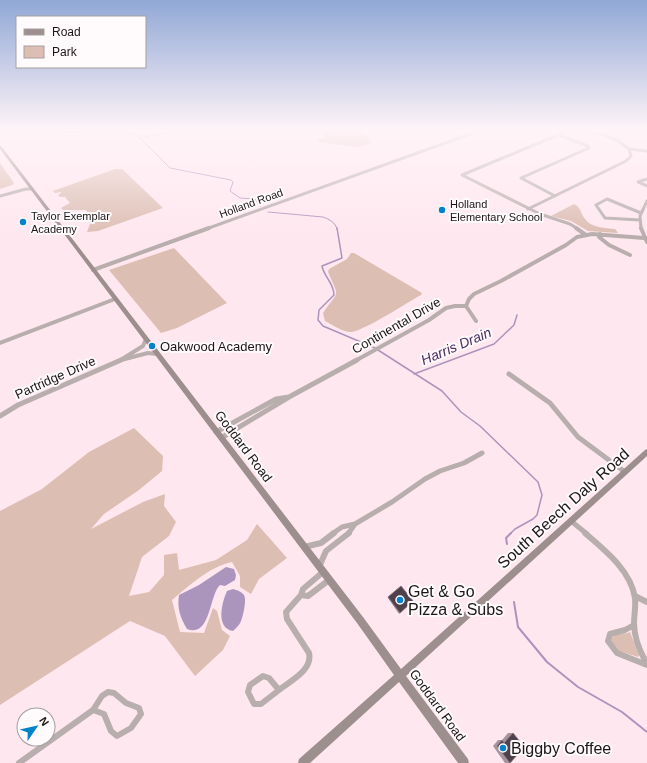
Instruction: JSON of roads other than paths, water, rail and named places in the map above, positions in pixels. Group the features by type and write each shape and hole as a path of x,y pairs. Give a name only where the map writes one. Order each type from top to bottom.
{"main road":[{"name":"Goddard Road","path":"13,165 114,299 321,569 464,763"},
{"name":"South Beech Daly Road","path":"303,763 647,452"}],"street":[{"name":"Holland Road","path":"93,270 385,165"},
{"path":"487,165 462,175 543,216 570,224 586,235"},
{"path":"552,165 521,178 555,196"},
{"path":"528,209 619,165"},
{"path":"647,179 638,182 647,186"},
{"path":"0,195 24,187 28,184"},
{"path":"0,195 26,189 32,190"},
{"path":"640,220 605,218 596,205 607,199 641,213"},
{"path":"647,201 641,213 640,220 644,238 647,242"},
{"path":"600,234 599,237 602,241 613,248 630,255"},
{"path":"476,321 466,306 469,298 474,294 501,282 566,245 577,237 600,234 644,238"},
{"path":"0,343 114,299"},
{"name":"Continental Drive","path":"221,438 289,397 429,320 444,308 466,306"},
{"path":"120,361 143,346 146,339"},
{"path":"120,361 148,353 157,354"},
{"name":"Partridge Drive","path":"0,416 18,406 120,361"},
{"path":"509,374 550,403 578,437 625,472"},
{"name":"Continental Drive","path":"216,432 276,399 289,397"},
{"path":"304,547 321,543 342,528 355,524 392,502 430,476 464,463 482,453"},
{"path":"571,521 617,564 629,580 635,596 634,625 637,642 647,665"},
{"path":"279,690 269,678 262,676 250,685 248,692 252,702 257,705 261,704 279,690 306,668 310,659 308,650 286,616 288,608 301,595 303,589 321,569 326,551 348,535 355,524"},
{"path":"301,595 308,596 329,580"},
{"path":"635,596 647,602"},
{"path":"634,625 610,634 608,641 617,653 647,665"},
{"path":"19,763 93,710 102,696 111,692 126,703 139,708 141,714 133,727 117,736 112,734 108,720 104,714 93,710"}],"waterway":[{"path":"167,165 170,168 231,180 233,182 230,191 240,198 255,199 260,206"},
{"path":"268,212 323,217 332,222 337,229"},
{"path":"337,228 342,258 322,266 334,291 334,295 319,310 318,320 323,326 375,348"},
{"name":"Harris Drain","path":"415,374 494,344 514,325 517,315"},
{"path":"378,350 415,374"},
{"path":"415,374 442,391 461,412 480,426 538,482 542,495 537,515 533,519 515,529 506,538 507,544"},
{"path":"514,602 518,627 547,662 578,687 622,712 647,732"}],"place":[{"name":"Holland Elementary School","path":"442,210"},
{"name":"Taylor Exemplar Academy","path":"23,222"},
{"name":"Oakwood Academy","path":"152,346"},
{"name":"Get & Go Pizza & Subs","path":"400,600"},
{"name":"Biggby Coffee","path":"503,748"}]}
